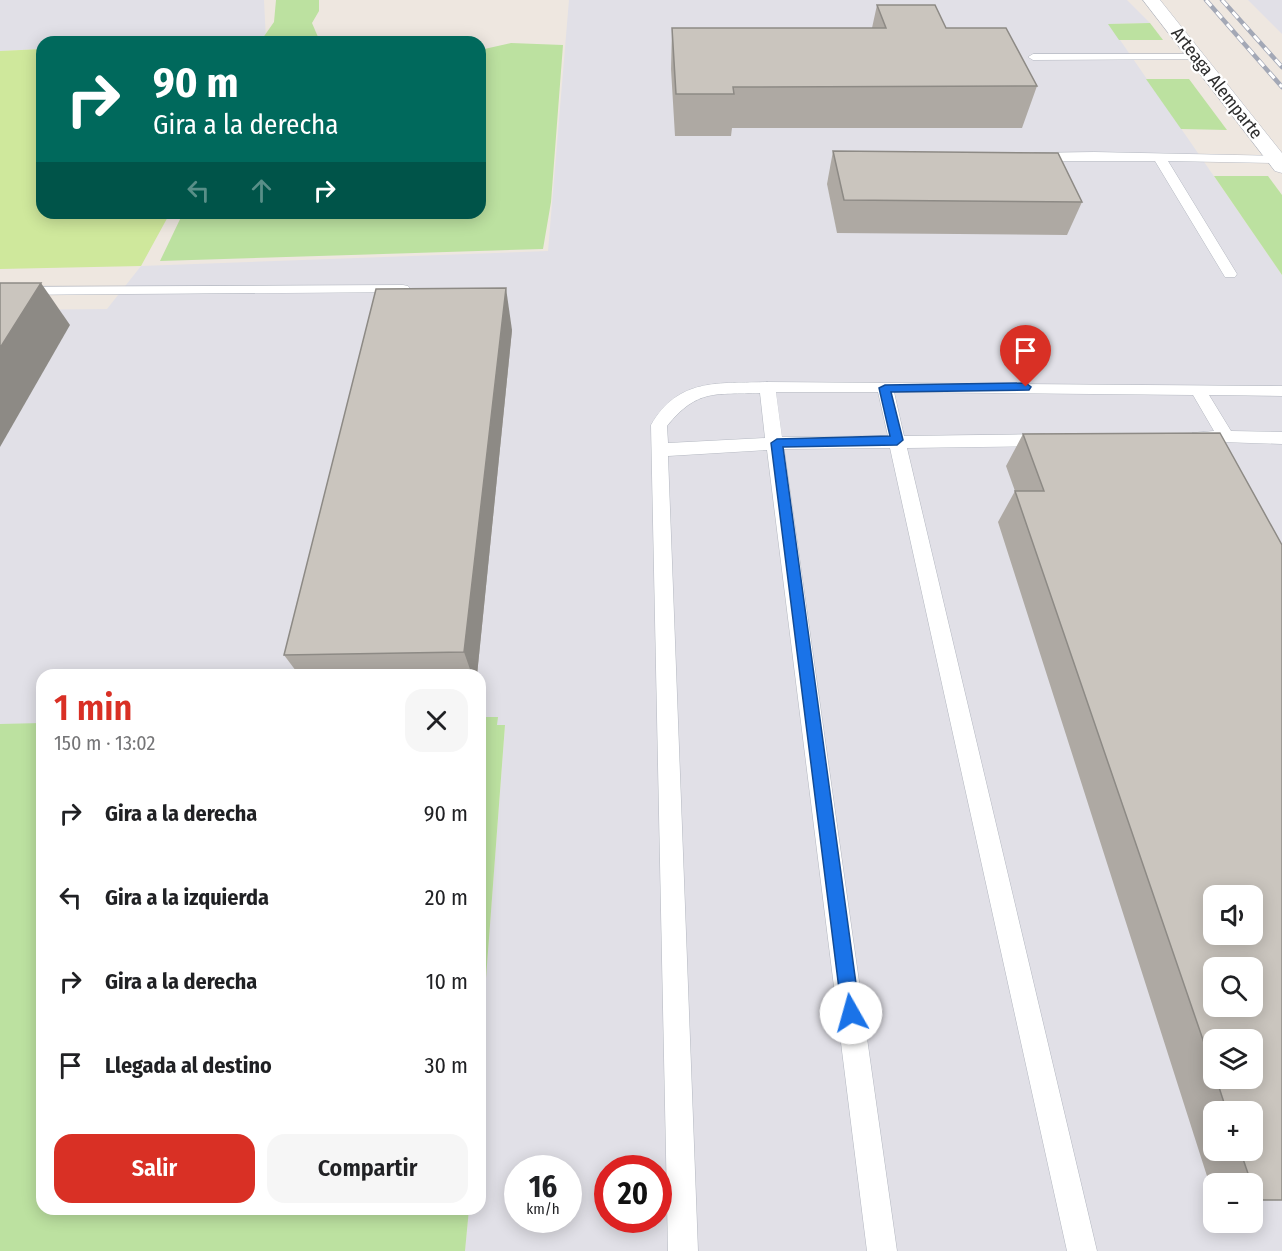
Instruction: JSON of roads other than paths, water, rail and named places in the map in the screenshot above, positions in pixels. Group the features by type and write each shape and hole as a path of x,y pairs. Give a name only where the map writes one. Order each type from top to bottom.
{"main road":[{"name":"Arteaga Alemparte","path":"1151,0 1279,163"}],"lane":[{"path":"1033,57 1198,57"},
{"path":"1159,157 1230,274"},
{"path":"1022,158 1159,157 1279,163"},
{"path":"0,291 413,289"},
{"path":"767,387 777,443 882,1251"},
{"path":"683,1251 659,425 673,408 699,390 767,387 1282,391"},
{"path":"885,388 1082,1251"},
{"path":"1197,389 1226,437"},
{"path":"1178,438 1282,438"},
{"path":"659,450 777,443 897,440 1060,440"}],"railway":[{"path":"1206,0 1282,87"},
{"path":"1222,0 1282,67"}]}
